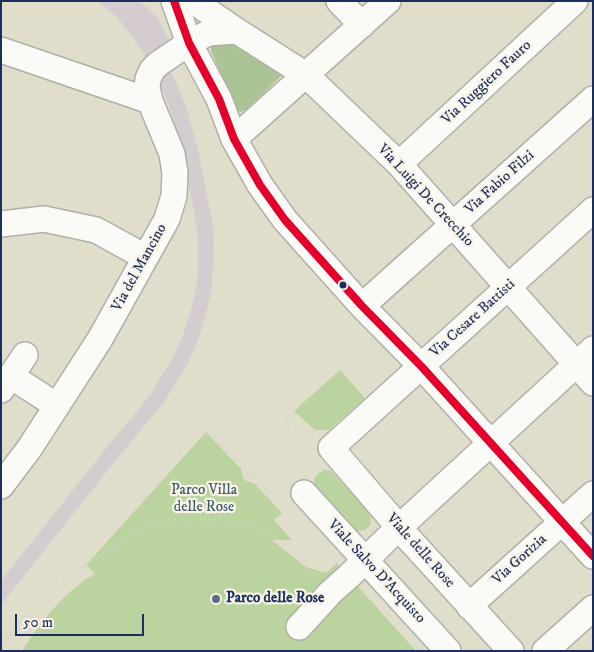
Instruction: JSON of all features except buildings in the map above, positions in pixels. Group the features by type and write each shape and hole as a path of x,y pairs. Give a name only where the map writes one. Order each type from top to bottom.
{"street":[{"path":"174,1 189,43 219,99 234,139 260,185 285,220 362,306 421,366 593,556"},
{"name":"Via Luigi De Crecchio","path":"193,1 306,74 398,164 508,287 585,357 593,382"},
{"path":"338,1 362,25"},
{"path":"234,139 388,1"},
{"name":"Via Ruggiero Fauro","path":"398,164 575,1"},
{"path":"189,43 208,33 237,31"},
{"name":"Via del Mancino","path":"1,486 29,449 100,339 167,219 174,196 175,173 172,154 150,101 147,87 148,79 152,70 158,64 189,43"},
{"path":"1,50 150,101"},
{"name":"Via Fabio Filzi","path":"362,306 591,105"},
{"name":"Via Cesare Battisti","path":"331,448 593,210"},
{"path":"1,224 44,219 96,230 145,257"},
{"path":"26,355 6,383 57,406"},
{"path":"299,628 330,593 399,527 585,357"},
{"name":"Viale delle Rose","path":"331,448 469,606 511,651"},
{"name":"Viale Salvo D'Acquisto","path":"304,493 357,568 448,651"},
{"name":"Via Gorizia","path":"469,606 593,494"},
{"path":"545,651 593,608"}],"path":[{"path":"164,461 169,465 241,380 251,384 297,427 307,432 326,433 331,448"},
{"path":"203,424 270,495 268,498"},
{"path":"1,647 33,609 71,576 137,530 172,520 222,520 260,528 297,553 330,593"}],"shaded area":[{"path":"98,1 139,1 157,17 170,42 159,50 176,82 186,107 198,150 212,221 214,242 211,292 198,341 187,365 164,402 1,605 1,581 152,393 173,357 183,335 196,290 198,243 196,223 183,153 171,112 162,89 133,38 118,18"}],"green space":[{"path":"228,39 282,72 282,75 247,109 241,112 237,111 211,51 211,45"},
{"path":"340,370 365,398 329,430 315,430 294,411"},
{"name":"Parco delle Rose","path":"206,432 241,469 244,480 255,484 282,513 274,520 292,540 272,540 306,567 326,573 337,563 416,651 22,651 45,618 63,598 95,574 86,565"},
{"path":"325,470 331,471 368,511 371,519 367,528 360,531 355,530 317,489 314,482 315,477"}],"transit line":[{"path":"174,1 189,43 219,99 234,139 260,185 285,220 362,306 421,366 593,556"}],"place":[{"name":"Parco delle Rose","path":"216,599"}],"park label":[{"name":"Parco Villa delle Rose","path":"204,500"}]}
